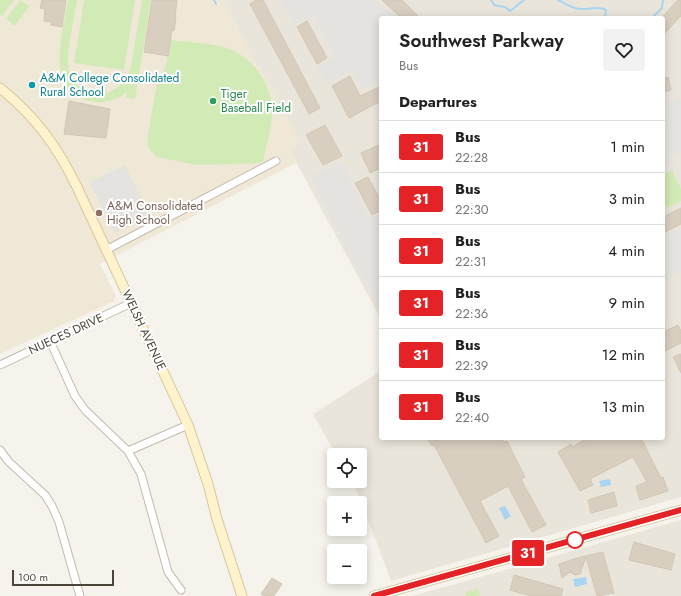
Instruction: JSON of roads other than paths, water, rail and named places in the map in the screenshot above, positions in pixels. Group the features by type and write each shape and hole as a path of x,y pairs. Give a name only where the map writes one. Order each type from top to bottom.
{"main road":[{"name":"WELSH AVENUE","path":"0,88 35,120 57,150 71,174 188,425 208,484 217,519 242,596"},
{"path":"374,596 681,510"}],"street":[{"path":"106,250 276,161"},
{"name":"NUECES DRIVE","path":"0,365 131,303"},
{"path":"50,342 75,396 85,410 128,451 141,474 168,572 180,590"},
{"path":"128,451 188,425"},
{"path":"0,450 9,462 45,495 52,506 59,522 80,596"}],"water":[{"path":"610,479 611,485 601,487 599,481"},
{"path":"505,506 511,516 505,520 499,508"},
{"path":"586,577 587,584 575,587 573,579"}],"waterway":[{"path":"214,0 216,4"},
{"path":"491,0 494,5 505,7 510,11 524,0"},
{"path":"558,0 577,9 597,8 606,10 605,16"},
{"path":"654,16 662,8 663,0"}],"place":[{"name":"A&M College Consolidated Rural School","path":"32,85"},
{"name":"Tiger Baseball Field","path":"213,101"},
{"name":"A&M Consolidated High School","path":"99,213"}]}
